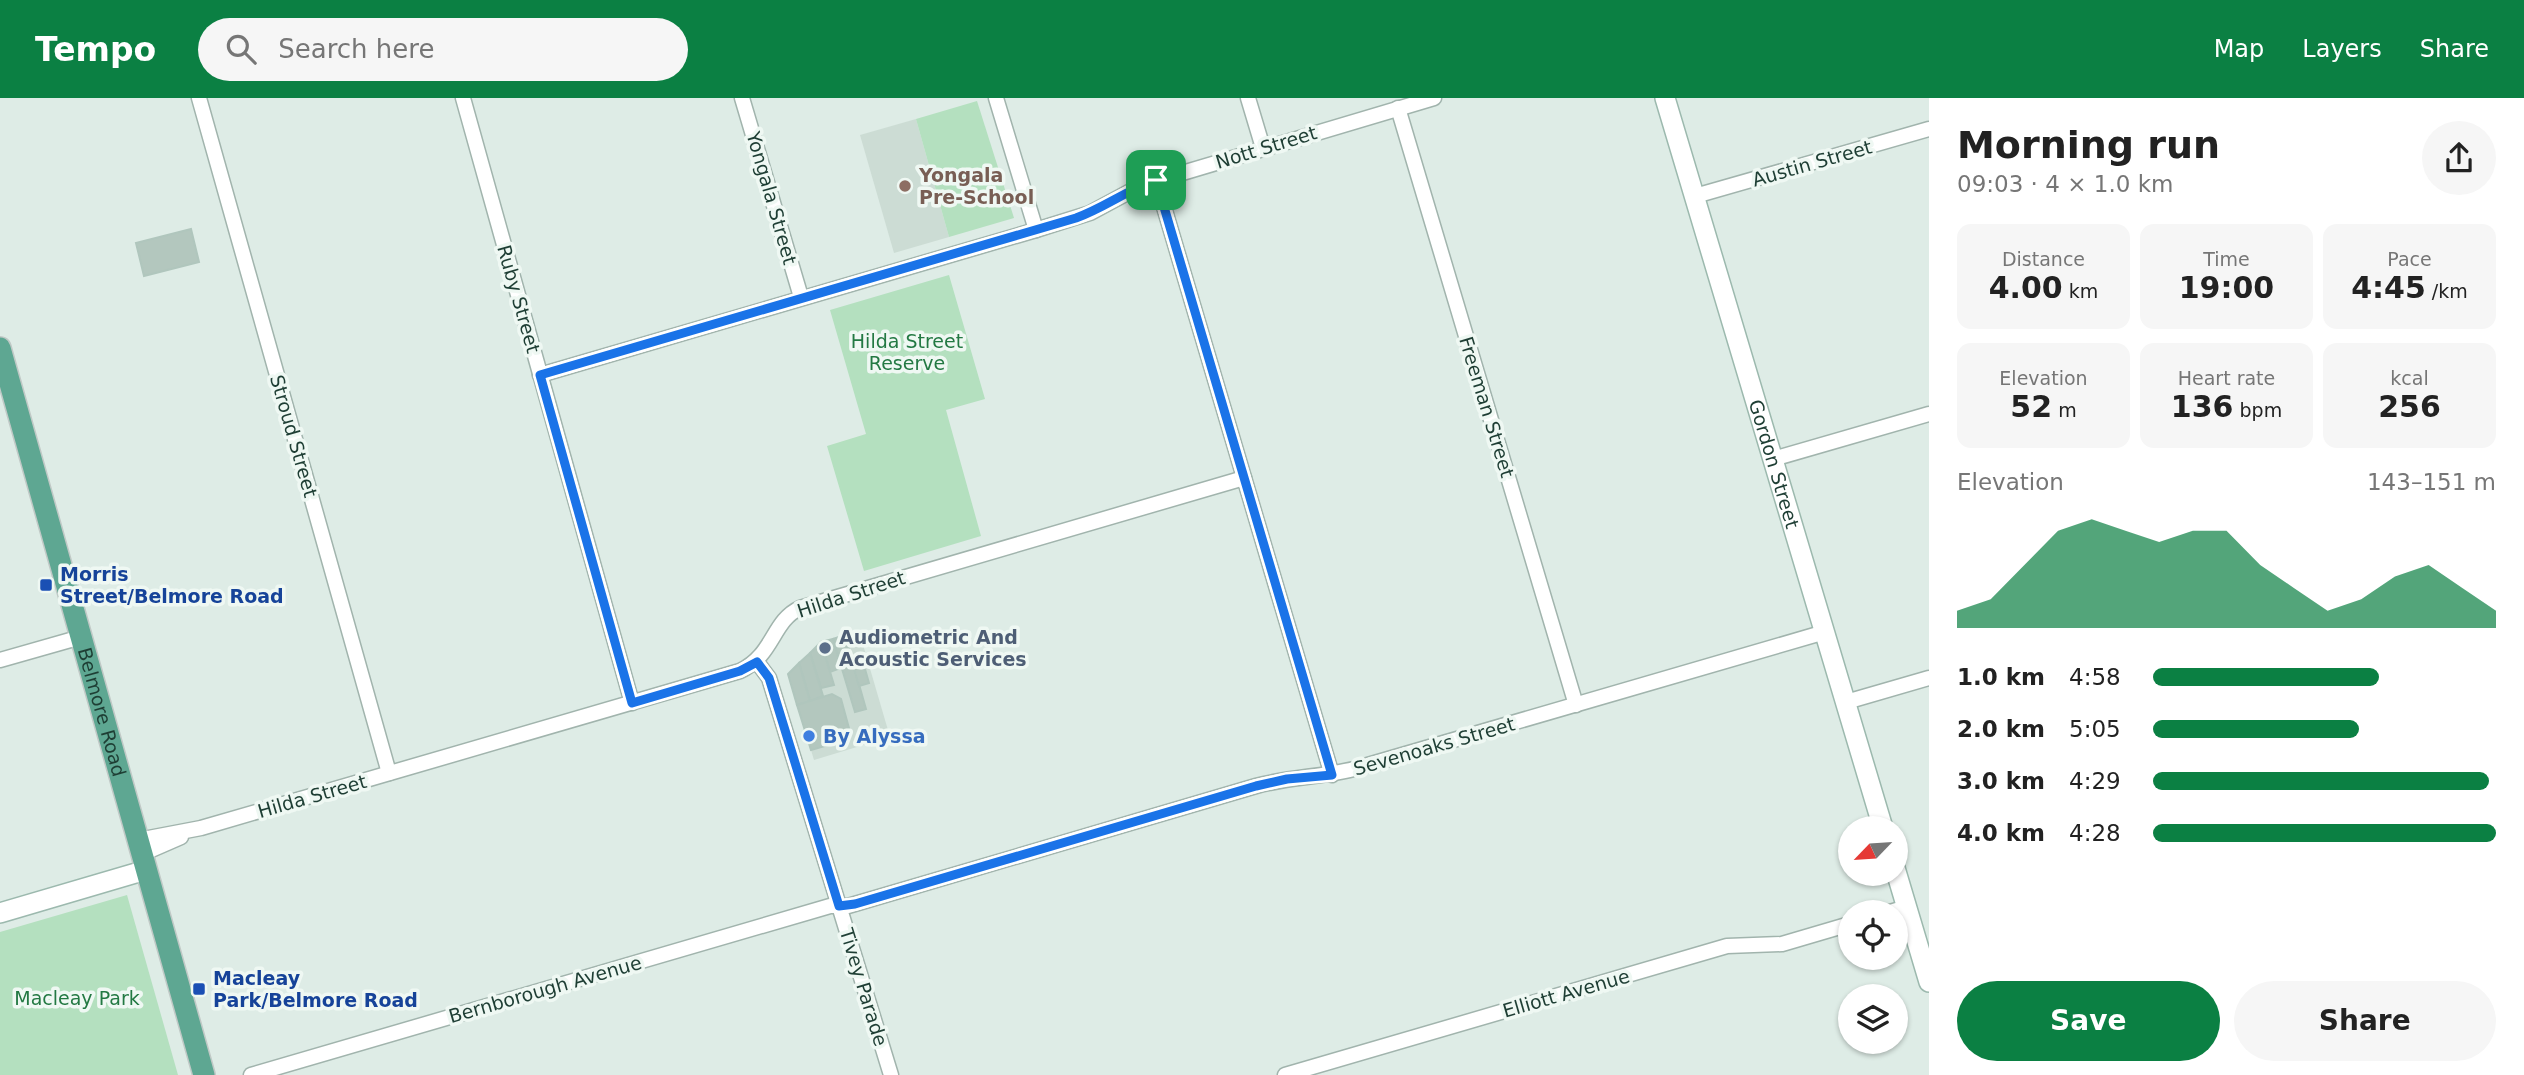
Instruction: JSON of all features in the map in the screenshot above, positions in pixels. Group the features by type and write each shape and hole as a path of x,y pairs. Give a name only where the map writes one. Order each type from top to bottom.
{"main road":[{"name":"Belmore Road","path":"0,348 8,407 81,637 204,1075"}],"street":[{"name":"Stroud Street","path":"199,98 388,773"},
{"name":"Ruby Street","path":"463,98 632,703"},
{"name":"Yongala Street","path":"743,98 801,298"},
{"path":"996,98 1035,230"},
{"path":"1248,98 1263,148"},
{"name":"Nott Street","path":"540,375 1090,213 1132,188 1434,98"},
{"name":"Gordon Street","path":"1665,98 1879,816"},
{"name":"Freeman Street","path":"1398,108 1576,705"},
{"name":"Austin Street","path":"1695,196 1929,129"},
{"path":"1156,180 1332,775"},
{"path":"1773,459 1929,414"},
{"name":"Hilda Street","path":"142,854 201,828 740,671 757,662 787,617 800,608 1244,478"},
{"name":"Sevenoaks Street","path":"839,906 855,904 1256,786 1287,779 1332,775 1825,632"},
{"path":"0,660 81,637"},
{"name":"Tivey Parade","path":"757,662 769,678 891,1075"},
{"path":"1846,702 1929,678"},
{"path":"0,913 142,854"},
{"name":"Bernborough Avenue","path":"251,1075 830,906 839,906"},
{"name":"Elliott Avenue","path":"1285,1075 1727,946 1782,944 1838,928"},
{"path":"1908,931 1928,974"}],"shaded area":[{"name":"Yongala Pre-School","path":"916,119 949,237 894,253 860,135"},
{"path":"859,631 890,737 814,760 788,674 821,642"}],"green space":[{"path":"977,101 1014,218 949,237 916,119"},
{"name":"Hilda Street Reserve","path":"949,275 985,399 946,410 981,536 864,571 827,446 866,434 830,310"},
{"name":"Macleay Park","path":"127,895 178,1075 0,1075 0,932"}],"building":[{"path":"191,229 199,262 144,276 136,243"},
{"path":"845,635 866,709 855,712 833,639"},
{"path":"833,639 841,668 830,672 821,642"},
{"path":"821,642 834,685 821,688 810,653"},
{"path":"810,653 823,696 810,701 799,663"},
{"path":"861,655 869,683 859,686 851,658"},
{"path":"799,663 810,701 797,705 788,674"},
{"path":"832,694 841,699 850,732 846,740 811,750 797,705"}],"place":[{"name":"Yongala Pre-School","path":"905,186"},
{"name":"Morris Street/Belmore Road","path":"46,585"},
{"name":"Audiometric And Acoustic Services","path":"825,648"},
{"name":"By Alyssa","path":"809,736"},
{"name":"Macleay Park/Belmore Road","path":"199,989"}],"route":[{"path":"1156,180 1332,775 1287,779 1256,786 855,904 839,906 769,678 757,662 740,671 632,703 540,375 1076,218 1090,213 1132,188 1156,180"}]}
